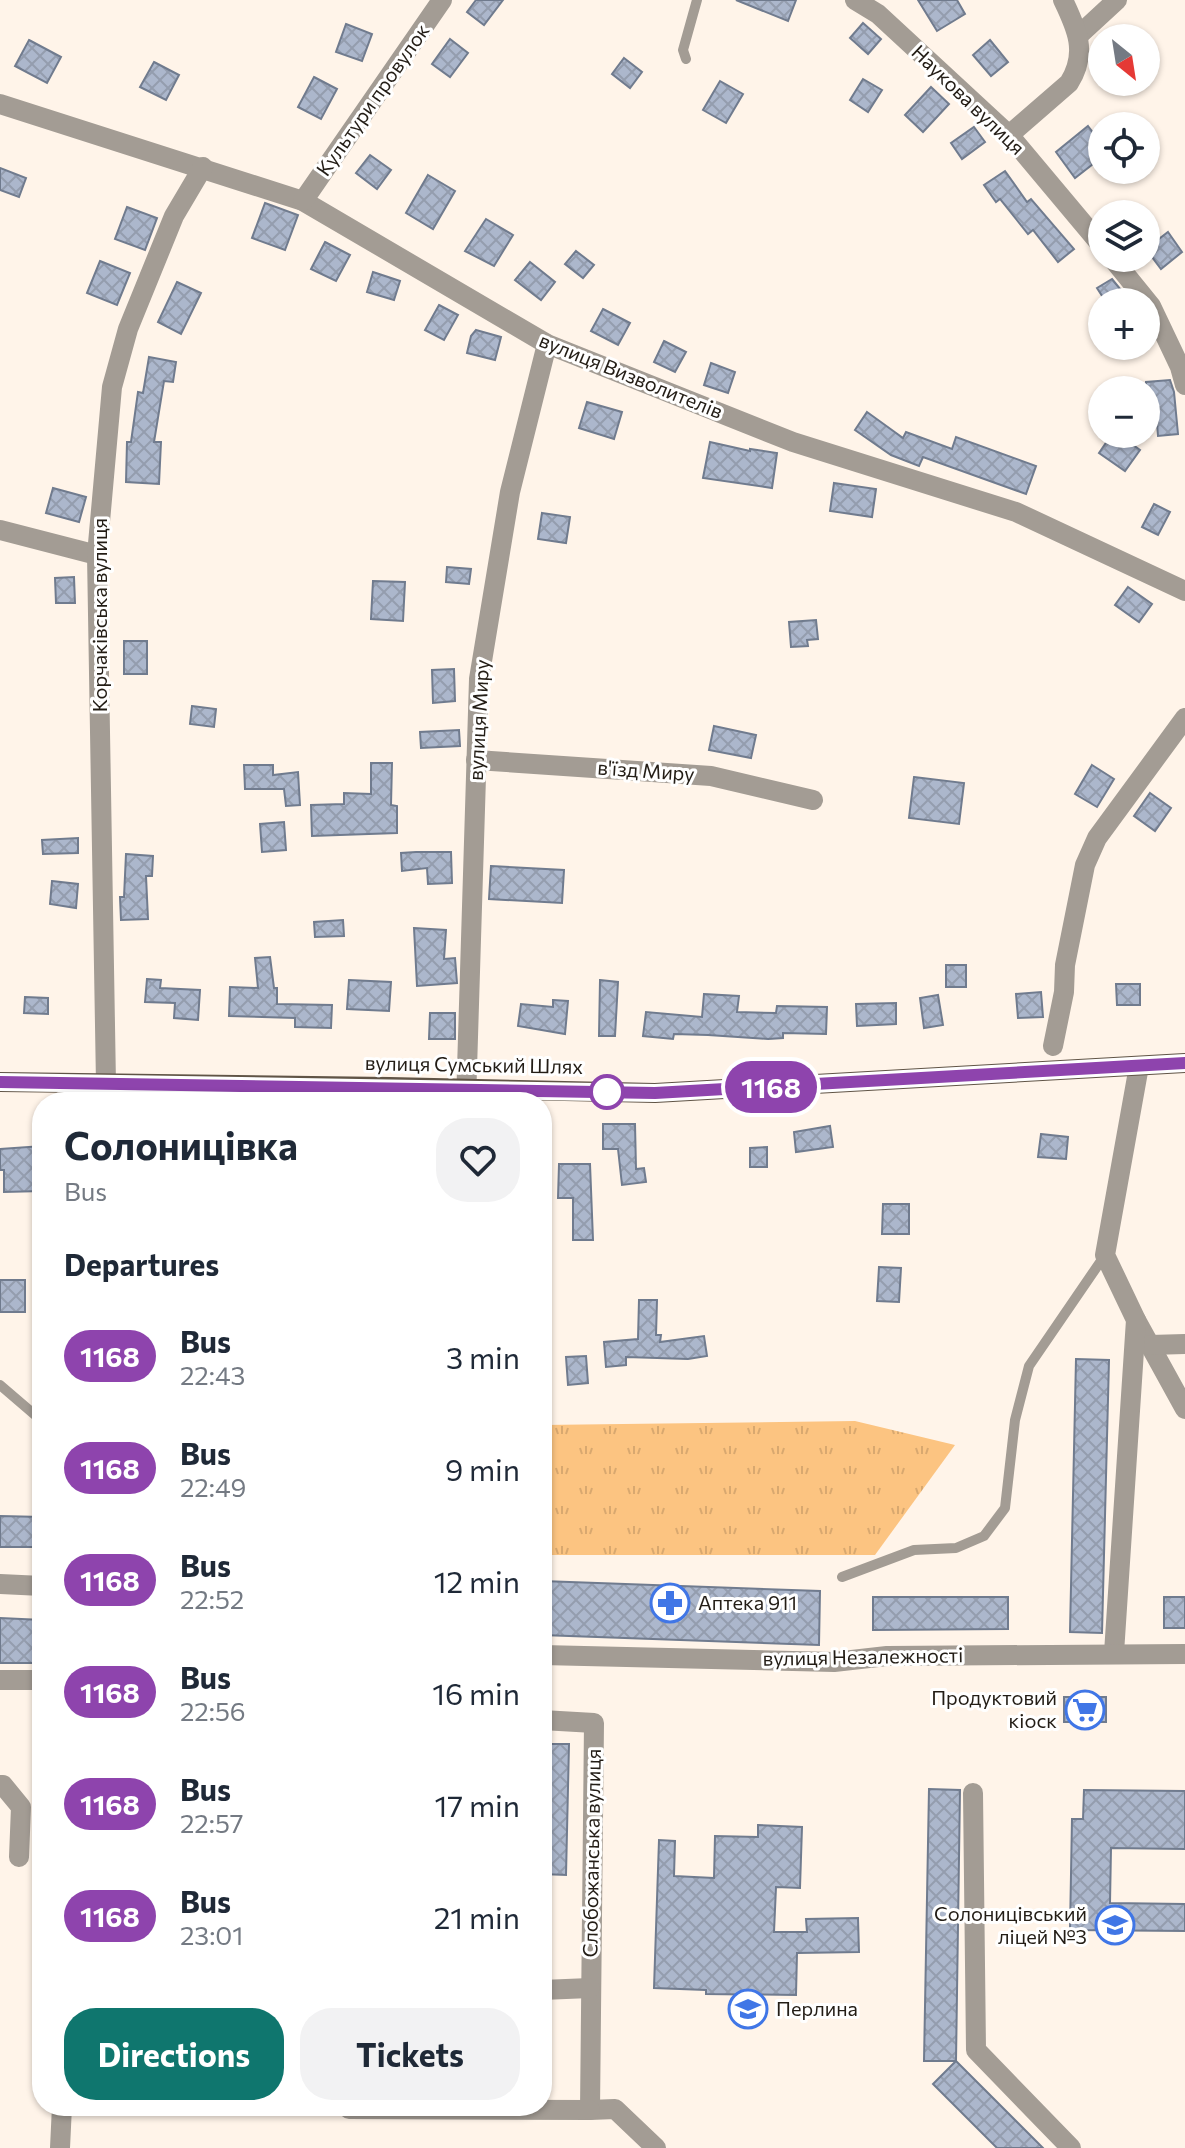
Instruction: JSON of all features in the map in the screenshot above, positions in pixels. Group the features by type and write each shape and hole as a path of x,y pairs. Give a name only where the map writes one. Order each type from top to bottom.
{"main road":[{"name":"вулиця Сумський Шлях","path":"552,1095 655,1093 1185,1063"},
{"name":"вулиця Сумський Шлях","path":"0,1082 106,1084 128,1092"}],"street":[{"name":"Культури провулок","path":"303,201 442,0"},
{"name":"Наукова вулиця","path":"855,0 877,7 1009,135 1088,229"},
{"path":"1009,135 1069,83 1080,53 1079,35 1063,0"},
{"path":"1079,35 1117,0"},
{"name":"вулиця Визволителів","path":"0,104 303,201 547,344 793,442 1016,512 1185,591"},
{"name":"Корчаківська вулиця","path":"106,1084 97,555 112,387 128,329 174,216 203,167"},
{"path":"1123,272 1151,306 1180,367 1185,385"},
{"name":"вулиця Миру","path":"466,1092 479,679 510,492 547,344"},
{"path":"0,530 97,555"},
{"path":"1053,1046 1085,865 1097,838 1185,718"},
{"name":"в'їзд Миру","path":"476,760 711,776 813,800"},
{"path":"1139,1066 1105,1255 1136,1320 1185,1409"},
{"path":"1114,1653 1136,1320"},
{"path":"1150,1345 1185,1344"},
{"path":"0,1584 32,1586"},
{"name":"вулиця Незалежності","path":"552,1655 834,1662 887,1656 1185,1654"},
{"path":"0,1680 32,1680"},
{"name":"Слобожанська вулиця","path":"552,1721 594,1723 590,2110"},
{"path":"0,1785 21,1807 19,1857"},
{"path":"973,1793 976,2050 1071,2148"},
{"path":"552,1990 590,1988"},
{"path":"552,2110 615,2109 656,2148"},
{"path":"60,2148 62,2116"}],"lane":[{"path":"686,59 683,50 697,0"},
{"path":"842,1577 914,1550 956,1548 984,1536 1005,1508 1015,1420 1029,1366 1105,1255"},
{"path":"0,1385 32,1412"}],"green space":[{"path":"855,1421 955,1445 875,1555 552,1555 552,1425"}],"building":[{"path":"476,0 503,0 484,25 467,12"},
{"path":"736,0 796,0 788,21"},
{"path":"918,0 957,0 965,14 937,31"},
{"path":"863,23 881,39 868,54 850,38"},
{"path":"346,24 372,34 362,61 336,52"},
{"path":"450,39 468,53 450,77 432,64"},
{"path":"29,40 61,57 47,83 15,66"},
{"path":"990,40 1008,62 991,76 973,55"},
{"path":"624,58 642,72 630,88 612,74"},
{"path":"154,62 179,75 166,100 140,87"},
{"path":"314,77 337,89 321,119 298,107"},
{"path":"863,79 882,90 868,112 850,100"},
{"path":"720,81 743,94 726,123 703,110"},
{"path":"931,87 949,104 923,132 905,115"},
{"path":"1088,126 1088,168 1075,178 1056,152"},
{"path":"974,127 985,142 962,159 951,143"},
{"path":"370,155 391,170 377,189 356,173"},
{"path":"0,168 26,178 19,197 0,190"},
{"path":"1005,171 1027,202 1031,199 1074,249 1058,262 1033,230 1028,234 1000,199 996,202 984,185"},
{"path":"428,175 455,191 433,229 406,213"},
{"path":"265,203 298,215 285,250 252,238"},
{"path":"127,207 157,218 145,250 115,239"},
{"path":"486,219 513,235 494,266 465,251"},
{"path":"1168,232 1182,252 1161,269 1160,268 1160,238"},
{"path":"325,242 350,255 336,281 311,269"},
{"path":"576,251 594,265 583,278 565,264"},
{"path":"100,261 130,273 117,305 87,293"},
{"path":"530,262 555,282 541,300 515,280"},
{"path":"373,272 400,281 394,300 367,292"},
{"path":"1112,279 1119,288 1097,288"},
{"path":"177,282 201,293 181,334 158,322"},
{"path":"439,305 458,315 444,340 425,330"},
{"path":"603,309 630,323 618,345 591,331"},
{"path":"476,330 501,337 495,360 467,353 471,336"},
{"path":"664,341 686,352 675,372 654,362"},
{"path":"149,357 176,362 173,382 164,381 154,442 161,442 159,484 126,482 127,442 131,442 138,392 143,393"},
{"path":"711,363 735,372 728,393 704,385"},
{"path":"1170,380 1178,434 1160,436 1160,381"},
{"path":"587,402 622,412 614,439 579,428"},
{"path":"867,412 903,438 906,432 952,449 956,437 1036,466 1026,494 923,457 919,466 891,455 855,430"},
{"path":"710,442 750,451 777,453 772,488 703,478"},
{"path":"1102,448 1140,450 1125,471 1099,453"},
{"path":"834,483 876,489 872,517 830,511"},
{"path":"53,488 86,497 79,522 46,513"},
{"path":"1154,504 1170,512 1158,535 1142,527"},
{"path":"542,513 570,517 566,543 538,539"},
{"path":"447,567 471,569 469,584 446,582"},
{"path":"74,577 75,603 56,603 55,578"},
{"path":"373,581 405,582 403,621 371,619"},
{"path":"1128,587 1152,604 1139,622 1115,605"},
{"path":"816,620 818,639 807,640 808,646 791,647 789,622"},
{"path":"124,641 147,641 147,674 124,674"},
{"path":"454,669 455,701 433,703 432,670"},
{"path":"192,706 216,709 214,727 190,724"},
{"path":"714,726 756,735 751,758 709,750"},
{"path":"459,730 460,746 421,748 420,732"},
{"path":"371,763 392,763 391,805 397,806 397,833 312,836 311,805 344,804 344,793 371,794"},
{"path":"244,765 273,765 273,775 298,772 300,805 286,806 284,789 245,789"},
{"path":"1092,765 1114,779 1097,807 1075,794"},
{"path":"914,777 964,783 959,824 909,818"},
{"path":"1150,793 1171,808 1155,831 1134,816"},
{"path":"284,822 286,850 262,852 260,824"},
{"path":"78,838 78,853 43,854 42,840"},
{"path":"451,852 452,883 428,884 427,868 402,871 401,853"},
{"path":"126,854 153,856 152,876 146,876 148,919 121,920 120,897 124,897"},
{"path":"491,866 564,870 562,903 489,899"},
{"path":"52,881 78,884 76,908 50,904"},
{"path":"343,920 344,936 315,937 314,922"},
{"path":"414,928 446,930 444,959 455,958 457,983 417,986"},
{"path":"270,957 277,1004 332,1005 331,1028 295,1027 295,1018 229,1016 230,987 258,988 255,958"},
{"path":"946,965 966,965 966,987 946,987"},
{"path":"147,979 161,980 160,988 200,990 198,1020 174,1018 175,1003 145,1002"},
{"path":"349,980 391,982 389,1011 347,1009"},
{"path":"600,980 618,982 615,1036 599,1036"},
{"path":"1116,984 1140,984 1140,1005 1117,1005"},
{"path":"1041,992 1043,1017 1018,1018 1016,994"},
{"path":"704,994 739,996 737,1012 776,1013 777,1006 827,1007 826,1034 783,1033 783,1038 768,1039 674,1034 673,1039 643,1036 646,1012 702,1017"},
{"path":"938,995 943,1025 924,1028 920,998"},
{"path":"25,997 48,998 48,1014 24,1013"},
{"path":"553,1000 568,1001 565,1034 518,1026 521,1004 553,1007"},
{"path":"896,1003 896,1024 857,1026 856,1004"},
{"path":"430,1013 455,1013 455,1039 429,1039"},
{"path":"603,1124 635,1124 636,1169 644,1168 646,1182 622,1185 618,1149 603,1149"},
{"path":"830,1126 833,1147 796,1152 794,1132"},
{"path":"1041,1134 1068,1137 1066,1159 1038,1157"},
{"path":"32,1147 32,1191 4,1192 0,1149"},
{"path":"767,1147 767,1167 750,1167 750,1148"},
{"path":"559,1164 590,1164 593,1240 573,1240 573,1198 558,1198"},
{"path":"883,1204 909,1204 909,1234 882,1234"},
{"path":"879,1267 901,1268 899,1302 877,1301"},
{"path":"0,1280 25,1280 25,1312 0,1312"},
{"path":"639,1300 657,1300 656,1335 661,1335 660,1342 704,1336 707,1356 688,1359 626,1357 626,1365 606,1367 604,1342 638,1339"},
{"path":"586,1356 588,1383 568,1385 566,1357"},
{"path":"1076,1359 1109,1360 1102,1633 1070,1632"},
{"path":"0,1516 32,1517 32,1547 0,1547"},
{"path":"552,1581 820,1591 819,1645 552,1635"},
{"path":"873,1597 1008,1597 1008,1629 873,1630"},
{"path":"1164,1597 1185,1597 1185,1628 1164,1628"},
{"path":"0,1618 32,1620 32,1663 0,1663"},
{"name":"Продуктовий кіоск","path":"1064,1697 1106,1697 1106,1722 1064,1722"},
{"path":"552,1744 569,1744 566,1875 552,1874"},
{"path":"929,1789 960,1790 956,2061 924,2061"},
{"path":"1084,1790 1185,1791 1185,1849 1111,1848 1110,1903 1185,1904 1185,1931 1070,1930 1072,1819 1083,1819"},
{"path":"758,1825 802,1827 800,1888 776,1887 774,1932 807,1932 806,1919 858,1918 859,1952 797,1953 796,1995 706,1994 706,1990 654,1988 659,1840 675,1841 674,1876 714,1878 715,1836 758,1837"},
{"path":"956,2061 1043,2148 997,2148 933,2084"}],"bus line":[{"name":"1168","path":"0,1082 655,1093 1185,1063"}],"place":[{"name":"Аптека 911","path":"670,1603"},
{"name":"Продуктовий кіоск","path":"1085,1710"},
{"name":"Солоницівський ліцей №3","path":"1115,1925"},
{"name":"Перлина","path":"748,2009"}]}
